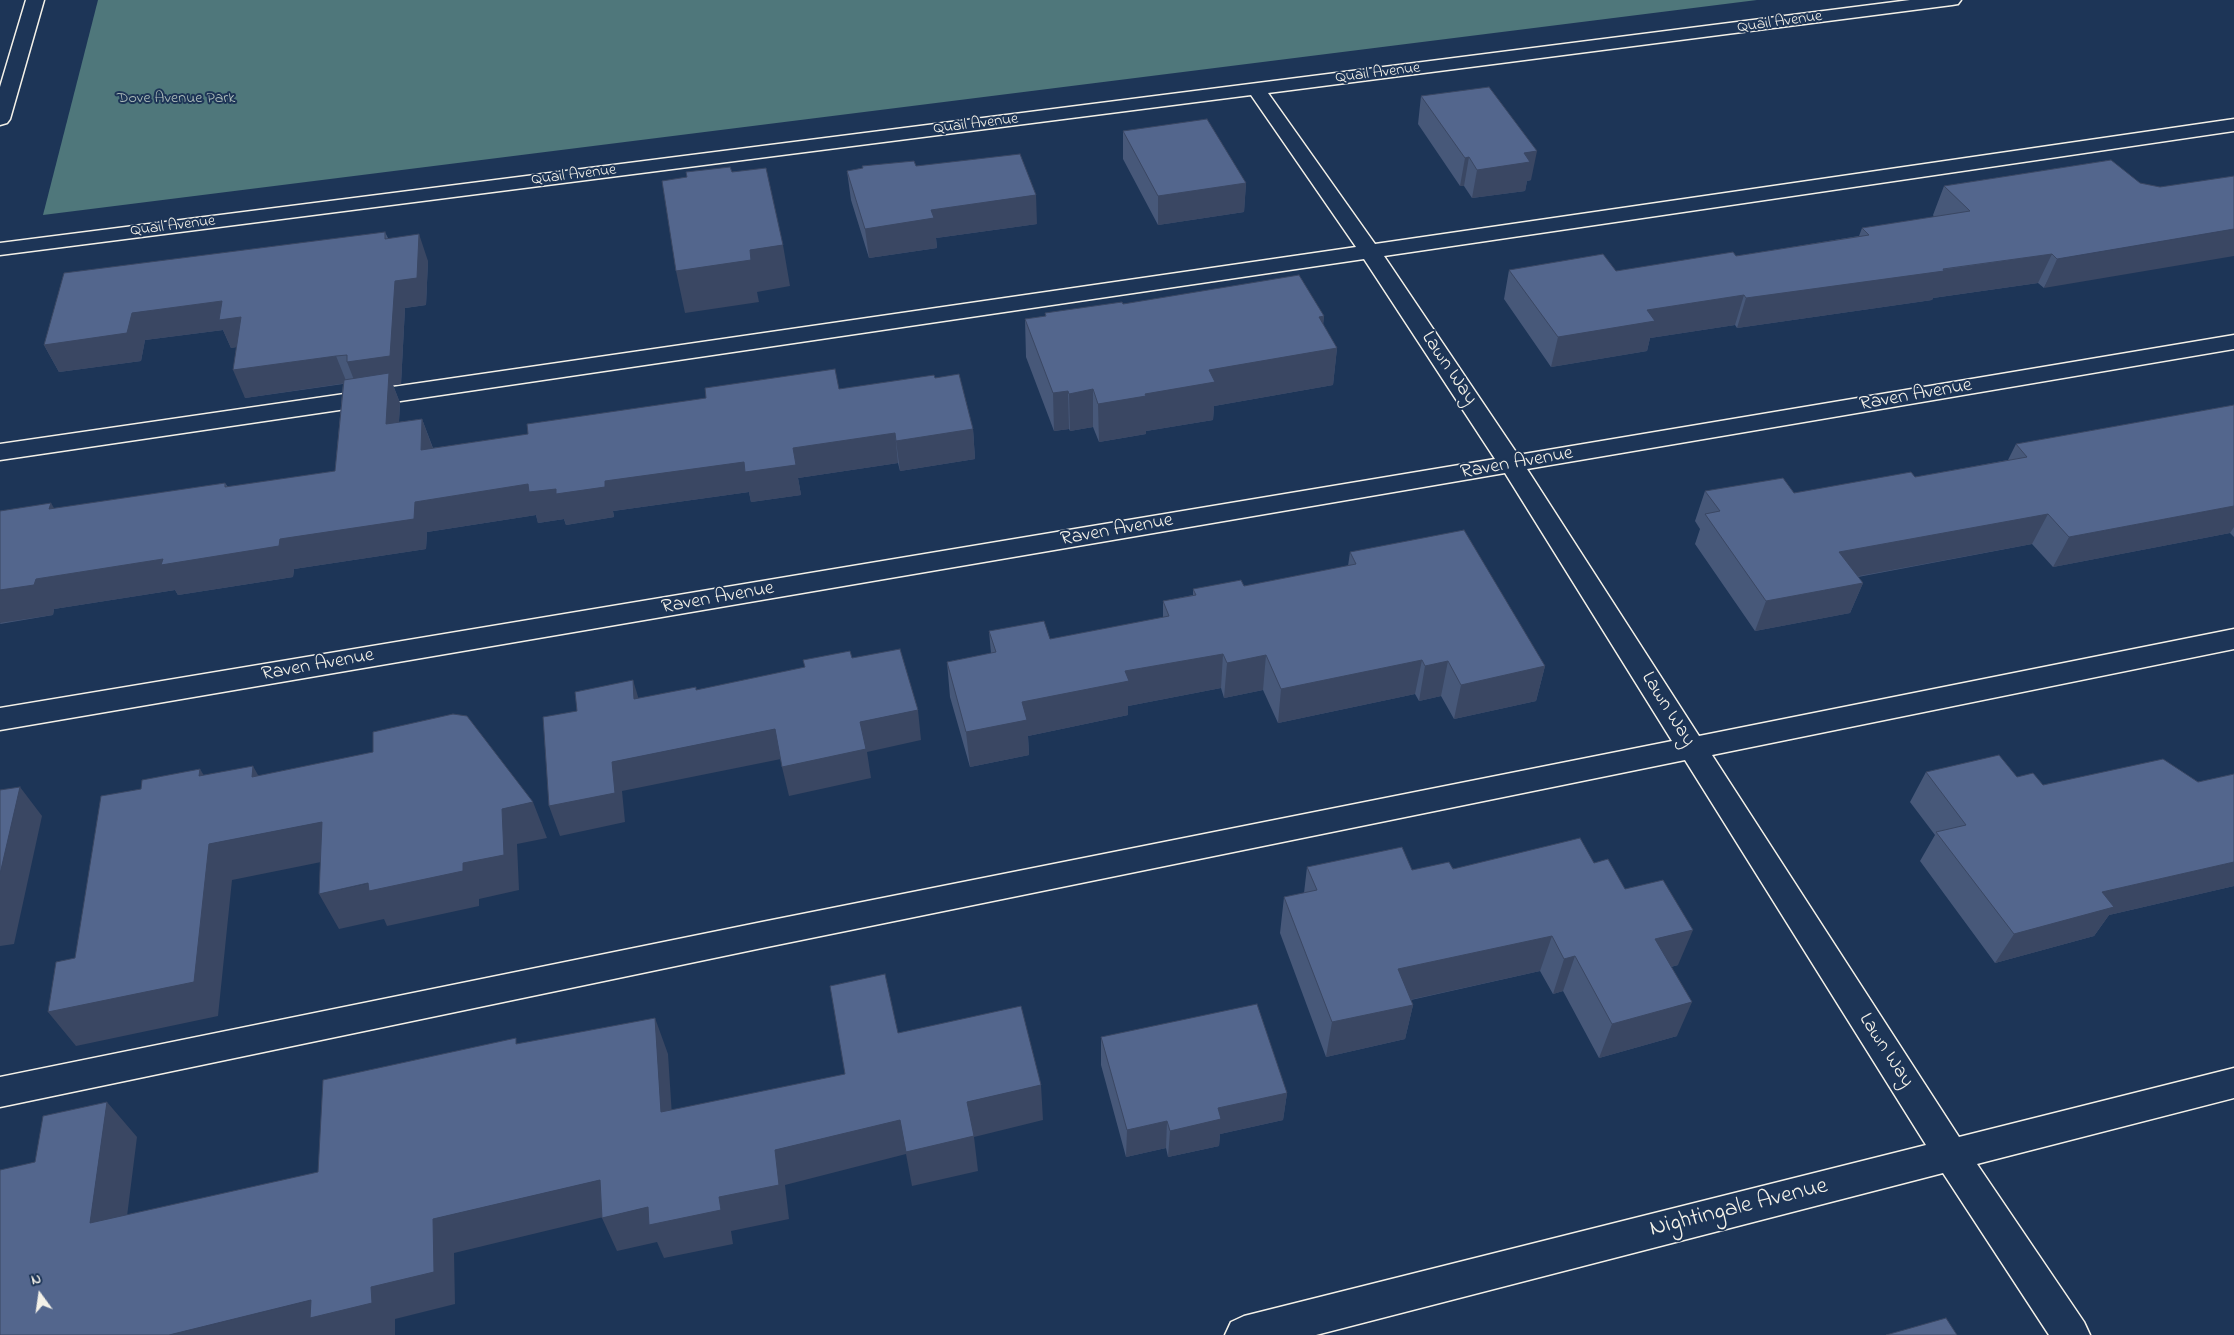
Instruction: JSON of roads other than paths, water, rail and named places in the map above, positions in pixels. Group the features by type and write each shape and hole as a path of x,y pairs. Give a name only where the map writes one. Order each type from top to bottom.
{"street":[{"path":"0,118 35,0"},
{"name":"Quail Avenue","path":"0,249 1952,0"},
{"name":"Lawn Way","path":"1256,89 1371,253 1512,465 1951,1155 2071,1335"},
{"path":"0,452 742,342 1371,253 2234,125"},
{"name":"Raven Avenue","path":"0,719 2234,342"},
{"path":"0,1092 772,933 2234,640"},
{"name":"Nightingale Avenue","path":"1244,1335 2234,1084"}],"park label":[{"name":"Dove Avenue Park","path":"176,99"}]}
